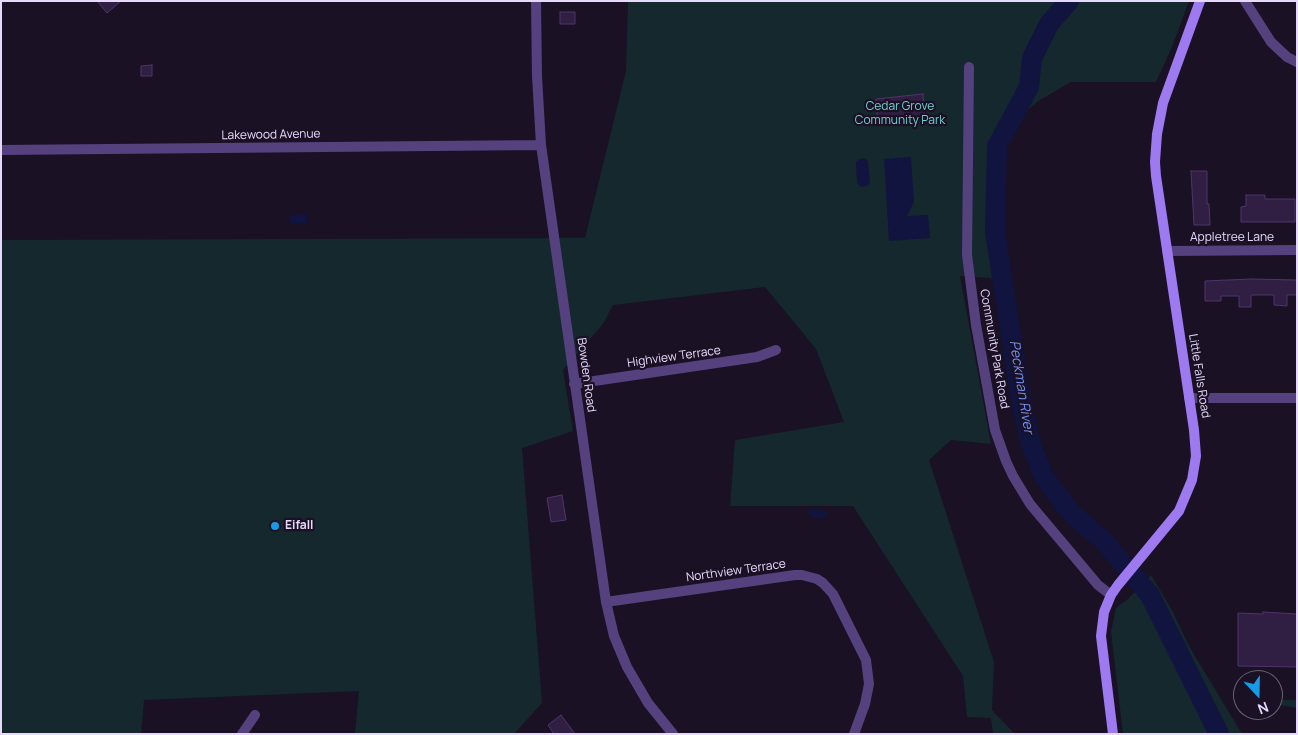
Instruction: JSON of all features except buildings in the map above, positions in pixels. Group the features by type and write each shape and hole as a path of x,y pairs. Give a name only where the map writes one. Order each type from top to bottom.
{"street":[{"name":"Bowden Road","path":"536,1 536,76 541,145 606,602 614,636 626,667 648,703 673,734"},
{"name":"Little Falls Road","path":"1113,734 1101,636 1104,612 1111,595 1118,585 1179,511 1192,480 1196,456 1190,398 1156,176 1156,134 1167,88 1200,1"},
{"path":"1245,1 1271,42 1287,57 1297,62"},
{"name":"Community Park Road","path":"969,67 967,255 976,325 996,430 1006,461 1021,490 1098,585 1111,595"},
{"name":"Lakewood Avenue","path":"1,150 541,145"},
{"name":"Appletree Lane","path":"1167,251 1297,250"},
{"name":"Highview Terrace","path":"574,384 757,357 776,350"},
{"path":"1190,398 1297,398"},
{"name":"Northview Terrace","path":"606,602 795,575 817,579 833,594 866,660 869,677 867,691 861,718 854,734"},
{"path":"242,734 255,715"}],"green space":[{"name":"Cedar Grove Community Park","path":"628,1 1189,1 1172,47 1156,82 1071,82 1040,100 1017,118 1004,152 1002,243 1006,279 960,276 991,444 951,440 929,460 994,662 992,710 1015,734 993,734 991,718 967,717 963,676 853,506 730,506 735,440 844,422 816,349 765,287 613,305 603,324 563,370 573,431 522,448 542,703 514,734 355,734 359,691 144,700 141,734 1,734 1,240 585,238 626,71"},
{"path":"1151,575 1172,610 1189,646 1242,734 1123,734 1111,632 1116,608 1129,598"},
{"path":"1283,700 1297,700 1297,708 1283,705"}],"shaded area":[{"path":"911,157 914,202 907,216 928,215 930,238 889,241 884,159"},
{"path":"864,158 868,161 870,182 867,186 861,187 857,183 856,162"},
{"path":"307,214 308,223 290,223 290,215"},
{"path":"812,509 824,511 827,515 824,518 813,518 807,512"}],"waterway":[{"name":"Peckman River","path":"1069,1 1049,24 1032,58 1029,87 997,146 995,232 1021,400 1030,441 1043,475 1072,514 1104,541 1150,595 1219,734"}],"place":[{"name":"Eifall","path":"275,526"}]}
